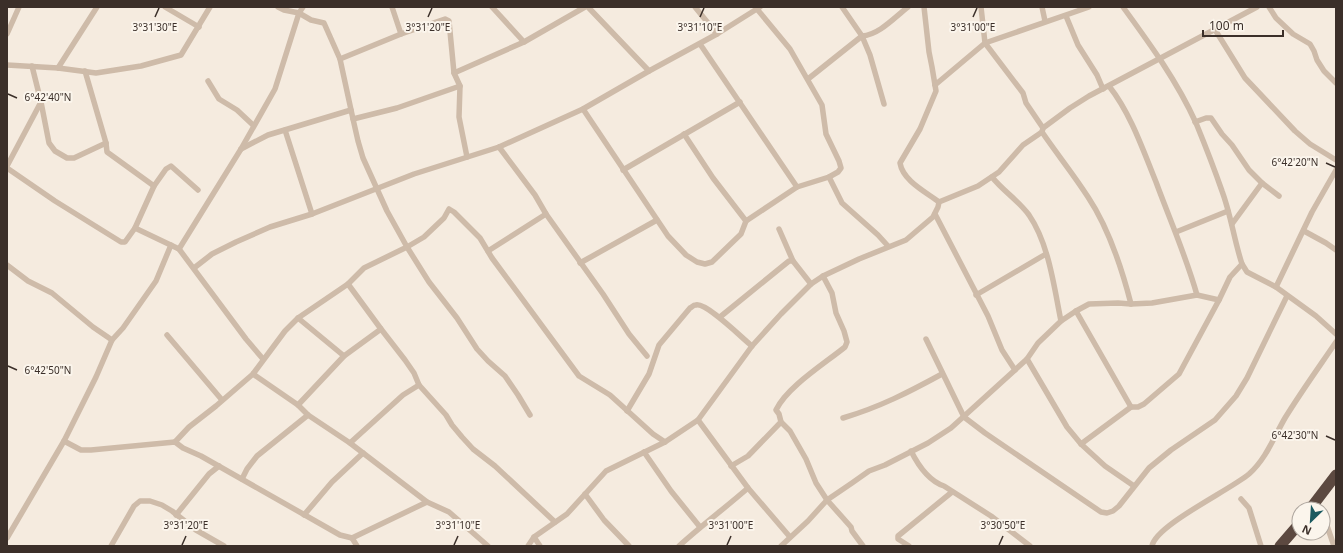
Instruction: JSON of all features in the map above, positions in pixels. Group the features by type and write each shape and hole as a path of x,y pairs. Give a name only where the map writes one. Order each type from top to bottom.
{"highway":[{"path":"1316,501 1336,475"},
{"path":"1280,546 1291,533"}],"street":[{"path":"7,34 19,7"},
{"path":"58,68 97,7"},
{"path":"165,7 199,27"},
{"path":"7,65 58,68 96,73 141,66 181,55 210,7"},
{"path":"278,7 284,10 299,13 311,20 324,23 340,59 363,158 394,225 429,282 457,318 477,349 488,361 506,376 530,415"},
{"path":"179,249 241,149 253,125 275,89 299,13 303,7"},
{"path":"392,7 401,34"},
{"path":"492,7 524,42"},
{"path":"454,73 524,42 585,7"},
{"path":"588,7 648,71"},
{"path":"696,7 717,34"},
{"path":"842,7 862,36 870,55 884,104"},
{"path":"808,79 862,36 868,35 881,28 908,7"},
{"path":"924,7 929,52 936,91 920,129 900,163 901,168 911,181 939,202"},
{"path":"981,7 985,43 1023,93 1026,103 1042,130 1089,198 1102,223 1122,269 1131,304"},
{"path":"1042,7 1045,21"},
{"path":"935,86 985,43 1089,7"},
{"path":"1123,7 1160,59 1195,122 1222,192 1232,224 1235,244 1242,264 1247,272 1276,287 1316,316 1336,334"},
{"path":"939,202 978,186 992,177 1005,167 1023,145 1070,108 1214,28 1257,7"},
{"path":"1269,7 1276,18 1293,34 1310,44 1324,71 1336,83"},
{"path":"194,268 212,254 270,227 312,214 414,174 499,147 583,109 648,71 700,44 758,8 790,49 822,105 826,134 841,168 838,172 829,177 797,187 746,221 742,234 712,262 705,264 697,262 686,256 668,236 583,109"},
{"path":"1066,16 1078,45 1097,74 1103,89"},
{"path":"340,59 401,34 445,19 449,21 454,73 460,86 459,117 467,157"},
{"path":"1214,28 1245,78 1294,131 1310,144 1336,160"},
{"path":"700,44 797,187"},
{"path":"32,66 49,143 55,151 67,158 74,158 106,143"},
{"path":"85,71 106,143 107,152 154,186"},
{"path":"208,81 219,99 237,110 253,125"},
{"path":"354,119 397,108 460,86"},
{"path":"1109,86 1118,96 1125,110 1176,232 1196,295"},
{"path":"41,102 7,167 55,201 121,242 125,242 135,228 154,186 166,169 171,166 198,190"},
{"path":"623,170 740,102"},
{"path":"241,149 268,135 351,110"},
{"path":"1195,122 1206,118 1212,118 1249,170 1262,183 1279,196"},
{"path":"285,130 312,214"},
{"path":"684,134 712,178 746,221"},
{"path":"499,147 535,195 546,214 603,294 629,334 647,356"},
{"path":"1276,287 1336,172"},
{"path":"829,177 842,203 878,235 888,246"},
{"path":"992,177 1000,187 1020,204 1029,215 1038,232 1046,254 1061,321"},
{"path":"1232,224 1262,183"},
{"path":"528,546 534,538 567,514 606,471 665,442 698,420 752,346 811,284 824,276 888,246 906,240 933,217 939,202"},
{"path":"64,441 81,450 175,442 189,427 253,374 285,331 298,318 348,284 364,268 424,237 444,218 449,209 454,212 480,238 579,376 610,395 653,434 665,442"},
{"path":"1176,232 1228,211"},
{"path":"488,251 546,214"},
{"path":"935,214 988,316 1002,350 1015,370"},
{"path":"580,263 657,220"},
{"path":"135,228 179,249 246,339 263,359"},
{"path":"779,229 793,261 811,284"},
{"path":"1304,231 1336,250"},
{"path":"7,538 64,441 96,377 112,340 142,303 156,281 171,245"},
{"path":"976,295 1046,254"},
{"path":"720,318 789,261 793,261"},
{"path":"1081,444 1131,407 1138,407 1144,404 1179,374 1230,277 1242,264"},
{"path":"7,265 28,281 52,293 93,327 112,340"},
{"path":"824,276 832,293 836,313 844,330 847,342 844,347 795,386 782,399 776,410 779,414 781,422 790,431 806,459 816,483 827,500 851,527 852,531 863,546"},
{"path":"348,284 405,360 414,373 419,385 446,415 452,425 473,449 495,466 556,522"},
{"path":"781,546 827,500 869,471 911,452 945,432 964,417 1027,359 1038,343 1061,321 1076,311 1089,304 1152,303 1196,295 1219,300"},
{"path":"926,339 964,417 1101,512 1107,514 1119,506 1149,468 1171,450 1215,420 1236,396 1247,378 1287,296"},
{"path":"627,411 649,374 659,345 690,308 700,305 720,318 752,346"},
{"path":"1076,311 1131,407"},
{"path":"298,318 344,356"},
{"path":"298,405 344,356 381,329"},
{"path":"166,335 222,400"},
{"path":"1152,546 1163,530 1194,509 1230,488 1249,474 1260,463 1285,418 1336,342"},
{"path":"1027,359 1067,427 1081,444 1105,466 1134,486"},
{"path":"253,374 350,443 427,502 449,512 488,546"},
{"path":"843,418 864,412 900,397 942,374"},
{"path":"350,443 402,395 419,385"},
{"path":"242,479 247,469 257,456 308,414"},
{"path":"698,420 748,488 790,537"},
{"path":"731,466 748,456 781,422"},
{"path":"175,442 183,448 219,466 340,535 352,538 427,502"},
{"path":"644,452 671,491 700,527"},
{"path":"911,452 917,463 937,483 991,516 1030,546"},
{"path":"304,514 332,482 363,453"},
{"path":"176,515 189,496 209,474 219,466"},
{"path":"679,546 748,488"},
{"path":"909,546 898,539 898,536 952,492"},
{"path":"585,494 604,520 629,546"},
{"path":"1241,499 1249,508 1261,546"},
{"path":"111,546 134,506 140,501 155,502 172,511 196,530 224,546"},
{"path":"352,538 357,546"},
{"path":"534,538 540,546"}]}
